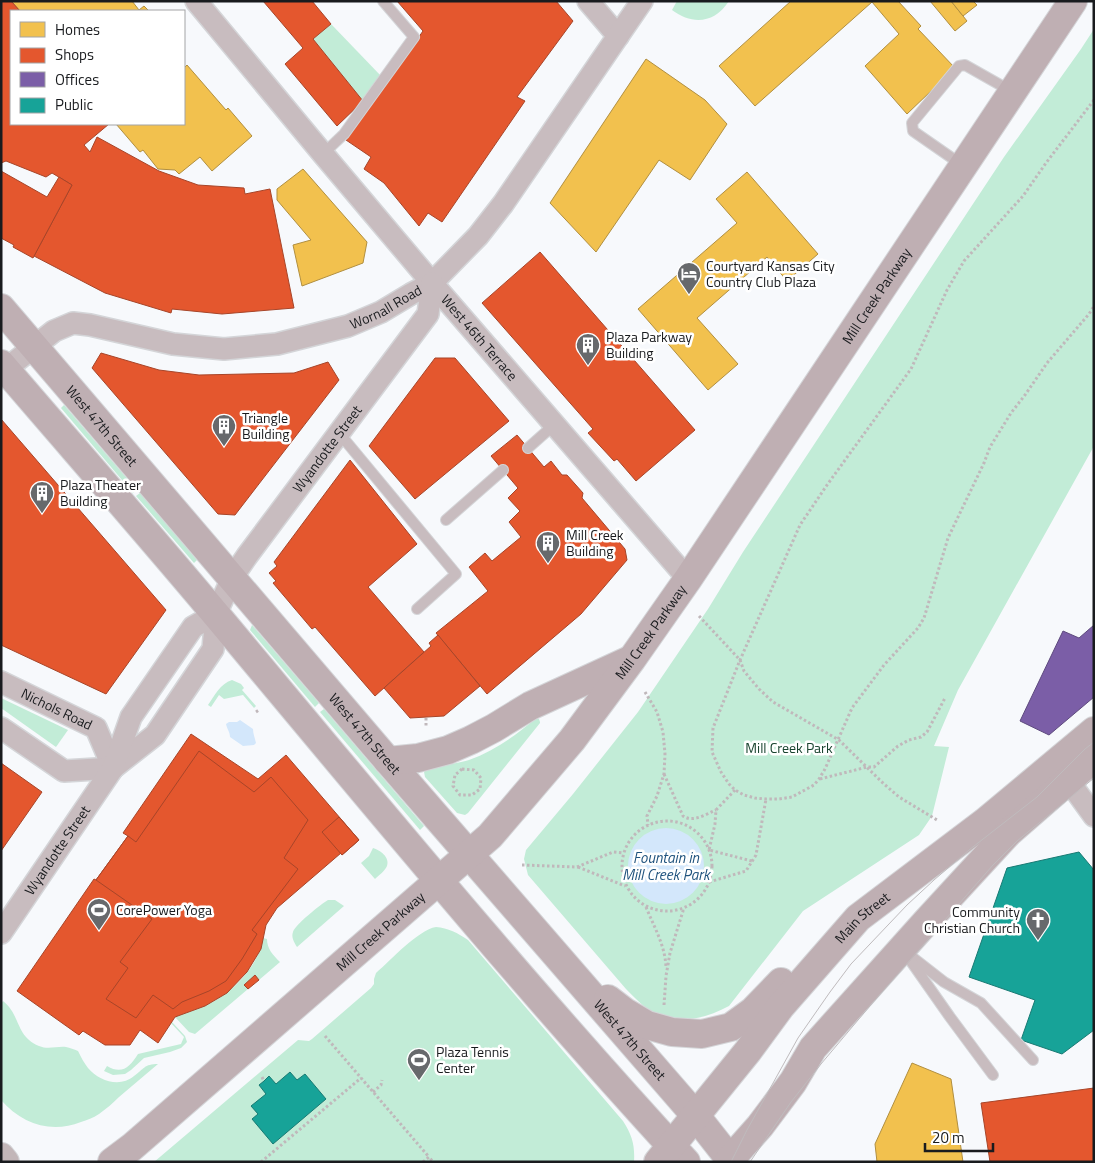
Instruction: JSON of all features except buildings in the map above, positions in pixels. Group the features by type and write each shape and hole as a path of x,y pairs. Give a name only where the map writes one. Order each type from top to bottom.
{"highway":[{"path":"1,1157 5,1162"}],"main road":[{"name":"Mill Creek Parkway","path":"112,1162 132,1147 490,836 572,740 688,579 1072,1"},
{"name":"West 47th Street","path":"1,308 469,855 735,1159"},
{"path":"4,367 216,614 438,881 671,1156"},
{"path":"388,761 418,758 448,750 494,728 530,706 632,659"},
{"name":"Main Street","path":"671,1156 695,1115 748,1051 781,1006 858,918 985,822 1094,731"},
{"path":"735,1159 793,1082 813,1048 1008,833 1094,758"},
{"path":"571,972 625,1012 647,1025 672,1032 702,1034 731,1027 753,1011 824,937 858,918"}],"street":[{"name":"West 46th Terrace","path":"196,1 432,283 688,579"},
{"path":"588,1 618,36"},
{"name":"Wornall Road","path":"4,367 54,331 73,323 90,325 173,344 224,349 277,344 348,326 381,312 432,283 478,236 503,204 642,1"},
{"name":"Wyandotte Street","path":"113,768 155,735 213,649 216,614 232,578 246,556 428,314 432,283"},
{"name":"Wyandotte Street","path":"1,933 113,768 131,717 193,627 216,614"},
{"name":"Nichols Road","path":"1,682 96,728 113,768"},
{"path":"1,728 64,771 113,768"},
{"path":"1068,780 1094,816"}],"lane":[{"path":"323,154 344,134 414,37 383,1"},
{"path":"963,166 913,131 912,123 959,66 966,65 1012,91"},
{"path":"528,448 555,424"},
{"path":"339,433 456,574 417,609"},
{"path":"446,520 503,470"},
{"path":"902,949 944,982 981,1003 1033,1060"},
{"path":"902,949 994,1075"}],"path":[{"path":"1094,100 1023,196 964,261 947,290 911,369 800,525 740,660 713,728 712,752 721,772 735,790 755,798 780,799 792,797 814,785 819,779 839,740 852,708 884,665 918,628 924,618 948,538 984,463 990,446 1047,363 1094,306"},
{"path":"699,616 740,660 744,671 773,702 839,740 899,797 937,820"},
{"path":"645,692 657,712 663,732 665,754 664,774 657,796 647,816 648,825"},
{"path":"819,779 874,767 898,746 909,740 921,737 927,732 945,698"},
{"path":"426,718 426,726"},
{"path":"462,769 474,770 480,778 480,789 472,795 460,795 457,791 453,786 455,775 462,769"},
{"path":"664,774 683,816 687,819 696,818 716,810 735,790"},
{"path":"450,797 457,791"},
{"path":"709,882 746,871 756,855 766,799"},
{"path":"709,850 716,810"},
{"path":"684,825 687,819"},
{"path":"663,821 676,822 697,832 704,841 712,862 711,873 705,890 693,903 670,911 658,910 646,906 635,898 626,887 621,866 624,853 632,836 648,825 663,821"},
{"path":"709,850 752,861"},
{"path":"577,867 613,852 624,853"},
{"path":"522,865 577,867 626,887"},
{"path":"646,906 663,946 666,958 664,1013"},
{"path":"666,976 670,953 683,911 682,908"},
{"path":"324,1036 433,1162"},
{"path":"261,1162 361,1078"},
{"path":"373,1092 381,1085 382,1080"},
{"path":"423,1162 429,1157"}],"green space":[{"path":"677,1 729,1 723,9 710,18 695,20 672,10"},
{"path":"331,24 381,76 363,101 313,39"},
{"name":"Mill Creek Park","path":"1094,29 1094,446 958,690 934,746 949,747 932,816 919,835 803,911 729,1006 712,1014 693,1019 674,1019 656,1014 644,1006 626,989 528,875 524,859 526,850 638,712 708,609 743,552 1004,157"},
{"path":"64,405 137,490 133,493 61,408"},
{"path":"140,493 197,560 194,563 136,496"},
{"path":"252,625 319,703 315,707 250,630"},
{"path":"232,680 241,684 244,688 242,690 256,706 254,708 243,695 224,699 219,695 211,707 208,705 221,687"},
{"path":"1,698 68,730 56,747 1,708"},
{"path":"324,709 424,826 420,830 320,712"},
{"path":"535,719 539,719 540,723 465,815 457,813 425,777 424,772 427,770 469,760 496,748"},
{"path":"373,848 384,854 388,863 385,870 375,879 361,863 369,856"},
{"path":"328,900 335,900 344,906 297,947 292,936 293,932 298,925"},
{"name":"Plaza Tennis Center","path":"436,927 453,931 468,940 623,1121 632,1140 634,1162 154,1162 298,1040 309,1041 312,1039 371,988 374,984 376,973 405,946 429,929"},
{"path":"263,938 267,939 269,949 280,962 259,980 255,976 244,985 248,989 195,1034 189,1032 175,1017 215,1001 242,979 255,960"},
{"path":"3,1001 9,1007 22,1031 31,1042 42,1047 66,1047 78,1051 88,1068 104,1079 122,1082 128,1080 147,1066 158,1064 107,1108 90,1119 59,1127 48,1127 28,1121 1,1100 1,1004"},
{"path":"172,1022 185,1036 187,1042 181,1048 144,1058 125,1074 113,1075 104,1071 107,1066 112,1069 121,1070 129,1066 138,1054 181,1044 184,1037"}],"water":[{"path":"240,720 253,729 256,743 254,745 243,746 230,737 226,724"},
{"name":"Fountain in Mill Creek Park","path":"659,828 673,828 687,834 698,845 704,859 701,881 693,893 673,904 659,904 645,898 634,887 628,873 628,859 634,845 645,834"}],"tram line":[{"path":"731,1162 798,1038 851,964 907,905 934,880 1037,797 1094,742"},
{"path":"750,1162 791,1102 821,1064 993,865 1017,841 1094,778"}],"place":[{"name":"Courtyard Kansas City Country Club Plaza","path":"689,295"},
{"name":"Plaza Parkway Building","path":"588,366"},
{"name":"Triangle Building","path":"224,447"},
{"name":"Plaza Theater Building","path":"42,514"},
{"name":"Mill Creek Building","path":"548,564"},
{"name":"CorePower Yoga","path":"99,931"},
{"name":"Community Christian Church","path":"1038,941"},
{"name":"Plaza Tennis Center","path":"419,1081"}]}
